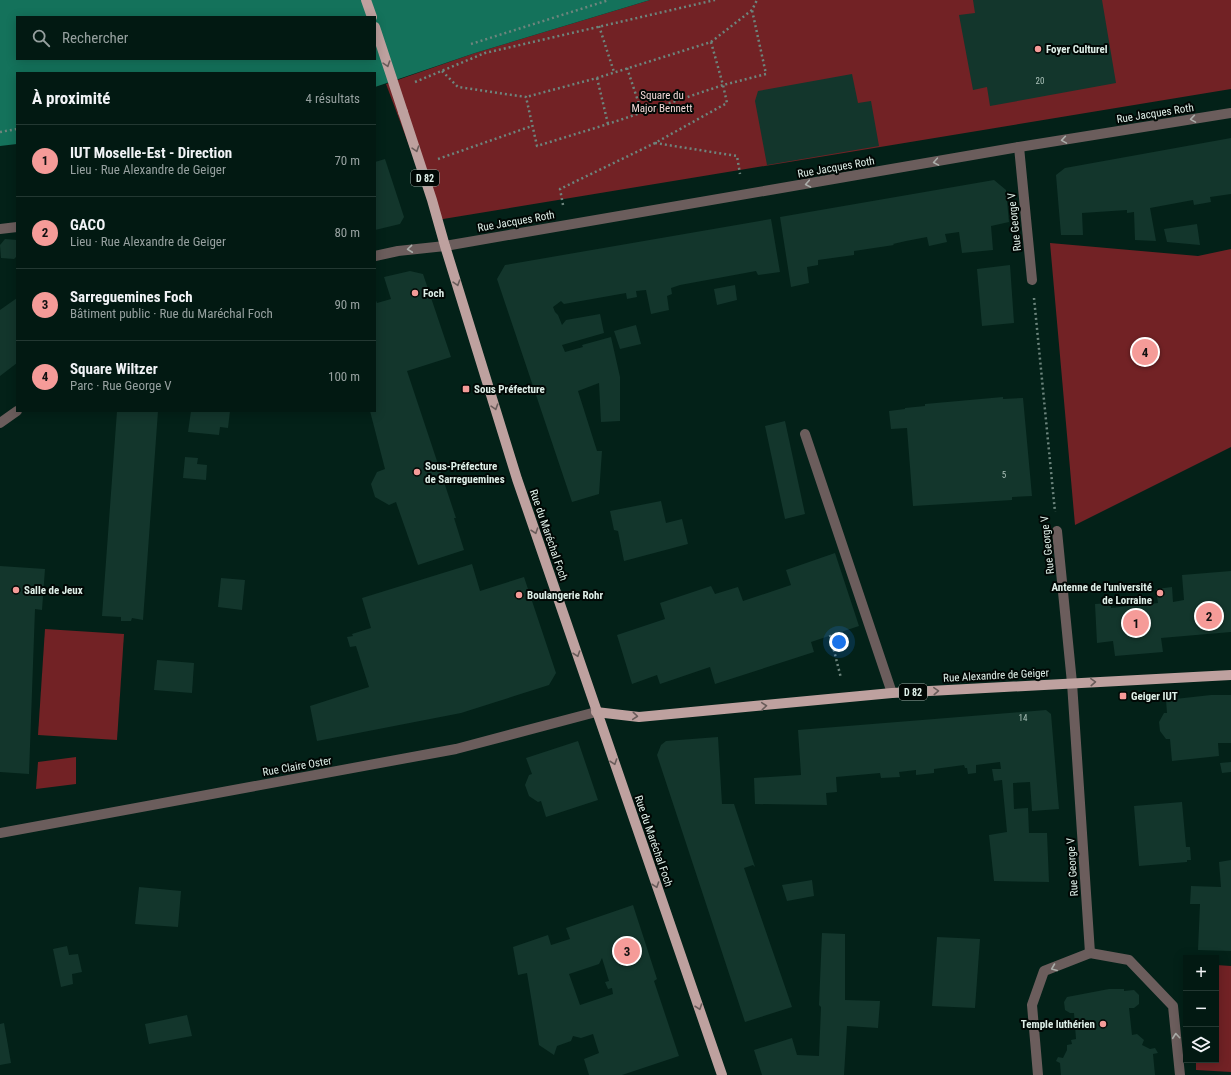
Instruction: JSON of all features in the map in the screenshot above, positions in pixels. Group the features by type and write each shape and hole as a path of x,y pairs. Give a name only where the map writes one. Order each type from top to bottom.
{"main road":[{"path":"366,0 372,16"},
{"name":"Rue du Maréchal Foch","path":"376,30 421,165 517,479 722,1075"},
{"name":"Rue Alexandre de Geiger","path":"596,712 639,717 892,693 1231,675"}],"street":[{"name":"Rue Jacques Roth","path":"376,256 398,251 445,246 1019,147 1231,113"},
{"name":"Rue George V","path":"1019,147 1032,280"},
{"path":"0,229 16,227"},
{"path":"0,423 16,411"},
{"path":"805,434 892,693"},
{"name":"Rue George V","path":"1057,531 1072,683 1090,953"},
{"name":"Rue Claire Oster","path":"0,833 456,749 596,712"},
{"path":"1038,1075 1032,1005 1044,971 1090,953 1130,960 1173,1006 1180,1075"}],"path":[{"path":"471,44 609,0"},
{"path":"409,84 485,53 715,0"},
{"path":"442,70 458,87 526,97 597,78 711,42 752,10 757,0"},
{"path":"526,97 537,146 642,113 723,85 766,74 752,10"},
{"path":"599,26 614,72"},
{"path":"566,225 560,189 655,143 727,103 711,42"},
{"path":"627,68 642,113"},
{"path":"597,78 608,124"},
{"path":"421,165 532,126"},
{"path":"0,132 16,129"},
{"path":"655,143 737,156 742,195"},
{"name":"Rue George V","path":"1032,280 1057,531"},
{"path":"830,636 846,698"}],"green space":[{"name":"Square du Major Bennett","path":"650,0 1231,0 1231,89 437,220 386,84 475,53"},
{"path":"1050,243 1198,256 1231,249 1231,447 1075,525"},
{"path":"45,629 124,634 117,740 38,735"},
{"path":"76,757 76,784 36,789 38,762"},
{"path":"1219,965 1231,966 1231,1072 1196,1070 1196,1063 1219,1063"}],"shaded area":[{"path":"0,0 650,0 475,53 376,87 376,72 16,72 16,144 0,146"}],"building":[{"name":"Foyer Culturel","path":"973,0 1102,0 1116,83 990,106 987,87 973,90 959,15 975,13"},
{"path":"852,74 858,103 871,101 879,146 767,165 755,101 758,91"},
{"path":"1231,138 1231,194 1210,197 1211,202 1194,205 1193,200 1150,208 1156,241 1135,240 1134,212 1127,213 1127,210 1082,213 1083,235 1061,235 1056,175 1065,168"},
{"path":"385,159 404,217 400,224 376,230 376,162"},
{"path":"994,180 1006,190 1009,222 991,226 993,250 962,253 959,232 945,234 947,242 929,246 927,237 893,244 894,245 854,251 854,255 818,260 818,265 807,267 809,283 791,287 780,217"},
{"path":"771,219 780,272 758,275 756,271 680,285 671,288 672,294 667,296 669,310 651,314 646,290 636,291 637,297 627,299 626,293 564,304 561,301 553,307 562,325 566,320 600,314 604,333 562,345 565,352 583,347 582,345 611,337 620,377 620,421 601,422 599,383 578,391 597,451 602,451 599,494 572,502 497,279 505,265"},
{"path":"1197,224 1200,245 1167,242 1164,229"},
{"path":"5,239 16,240 16,257 14,259 1,258 0,245"},
{"path":"1010,265 1014,323 982,326 977,269"},
{"path":"410,271 423,274 451,357 407,371 456,518 454,518 464,550 418,565 396,502 389,505 375,497 371,484 377,472 385,469 370,412 376,412 376,300 377,303 391,299 384,277"},
{"path":"735,285 737,300 717,305 714,289"},
{"path":"16,299 16,364 0,376 0,310"},
{"path":"636,325 641,344 620,349 614,331"},
{"path":"1003,397 1003,399 1023,398 1032,496 1012,497 1012,500 913,506 907,428 891,429 889,411 925,406 925,404"},
{"path":"117,412 158,412 143,620 132,618 131,621 121,621 121,617 102,616"},
{"path":"191,412 230,412 228,428 220,427 219,435 188,432"},
{"path":"785,421 805,514 785,519 765,426"},
{"path":"185,457 198,458 197,464 207,465 206,480 183,478"},
{"path":"661,501 666,523 682,519 688,544 624,561 618,531 614,530 610,511"},
{"path":"835,553 859,626 811,642 814,652 715,684 710,667 660,684 657,675 632,684 617,635 665,619 660,603 711,586 715,594 738,587 743,601 791,585 786,570"},
{"path":"472,564 480,591 524,577 556,673 549,685 461,713 317,741 310,706 369,687 356,646 350,647 347,637 371,628 362,598"},
{"path":"0,566 45,569 42,610 35,609 29,774 0,772"},
{"path":"1231,571 1231,632 1161,638 1163,652 1115,656 1113,641 1097,643 1095,604 1111,603 1111,608 1128,606 1128,601 1135,600 1135,606 1158,603 1156,589 1172,587 1173,602 1184,600 1182,575"},
{"path":"221,578 245,580 242,610 218,607"},
{"path":"157,660 194,663 192,693 154,690"},
{"path":"1211,695 1231,695 1231,743 1218,743 1219,756 1172,761 1170,739 1166,739 1160,731 1159,722 1164,713 1167,713 1166,700"},
{"path":"1046,710 1051,714 1059,809 1032,811 1030,782 1013,783 1014,809 1028,808 1029,833 1047,833 1049,882 994,881 989,835 1007,832 1002,780 994,781 992,769 1001,769 1000,762 976,765 976,773 968,774 967,768 965,768 964,765 934,769 934,773 916,775 916,770 899,772 900,777 881,778 880,773 836,777 837,792 826,793 827,805 755,804 754,778 801,775 798,730"},
{"path":"718,737 722,804 734,804 755,867 753,865 744,868 792,1007 745,1022 657,755 661,745 666,741"},
{"path":"578,741 598,800 546,817 541,801 538,802 529,796 525,785 529,775 532,774 526,758"},
{"path":"1231,762 1231,772 1222,773 1220,763"},
{"path":"1182,802 1186,847 1190,847 1191,860 1187,860 1187,862 1139,866 1134,806"},
{"path":"1231,860 1231,951 1198,950 1200,904 1190,904 1191,886 1221,887 1219,862"},
{"path":"812,880 814,896 787,901 782,885"},
{"path":"139,887 181,891 178,927 135,924"},
{"path":"633,905 657,979 654,981 679,1056 622,1075 589,1075 584,1059 599,1053 593,1034 581,1038 573,1036 571,1041 557,1046 554,1055 539,1045 527,973 518,975 513,947 548,935 551,945 570,939 566,928","holes":["602,958 609,981 605,982 608,989 612,988 613,994 580,1005 569,974 599,964"]},
{"path":"822,933 845,934 845,1000 880,1001 878,1028 847,1026 844,1075 762,1075 754,1050 792,1038 797,1055 819,1056 821,1007 819,1005"},
{"path":"937,937 980,939 975,1008 932,1006"},
{"path":"67,946 69,955 78,954 82,972 72,974 73,984 61,987 53,949"},
{"name":"Temple luthérien","path":"1109,989 1124,989 1124,991 1134,990 1139,995 1139,1004 1134,1008 1129,1008 1132,1035 1137,1034 1144,1040 1142,1045 1150,1049 1155,1048 1158,1053 1153,1054 1155,1075 1061,1075 1060,1063 1056,1061 1058,1057 1063,1058 1067,1050 1067,1045 1072,1044 1071,1040 1076,1039 1074,1013 1070,1013 1065,1010 1064,1002 1067,997"},
{"path":"187,1015 192,1036 149,1044 145,1024"},
{"path":"4,1023 11,1063 0,1065 0,1024"}],"place":[{"name":"Foyer Culturel","path":"1038,49"},
{"name":"Foch","path":"415,293"},
{"name":"Square Wiltzer","path":"1145,352"},
{"name":"Sous Préfecture","path":"466,389"},
{"name":"Sous-Préfecture de Sarreguemines","path":"417,472"},
{"name":"Salle de Jeux","path":"16,590"},
{"name":"Antenne de l'université de Lorraine","path":"1160,593"},
{"name":"Boulangerie Rohr","path":"519,595"},
{"name":"GACO","path":"1209,616"},
{"name":"IUT Moselle-Est - Direction","path":"1136,623"},
{"name":"Geiger IUT","path":"1123,696"},
{"name":"Sarreguemines Foch","path":"627,951"},
{"name":"Temple luthérien","path":"1103,1024"}]}
